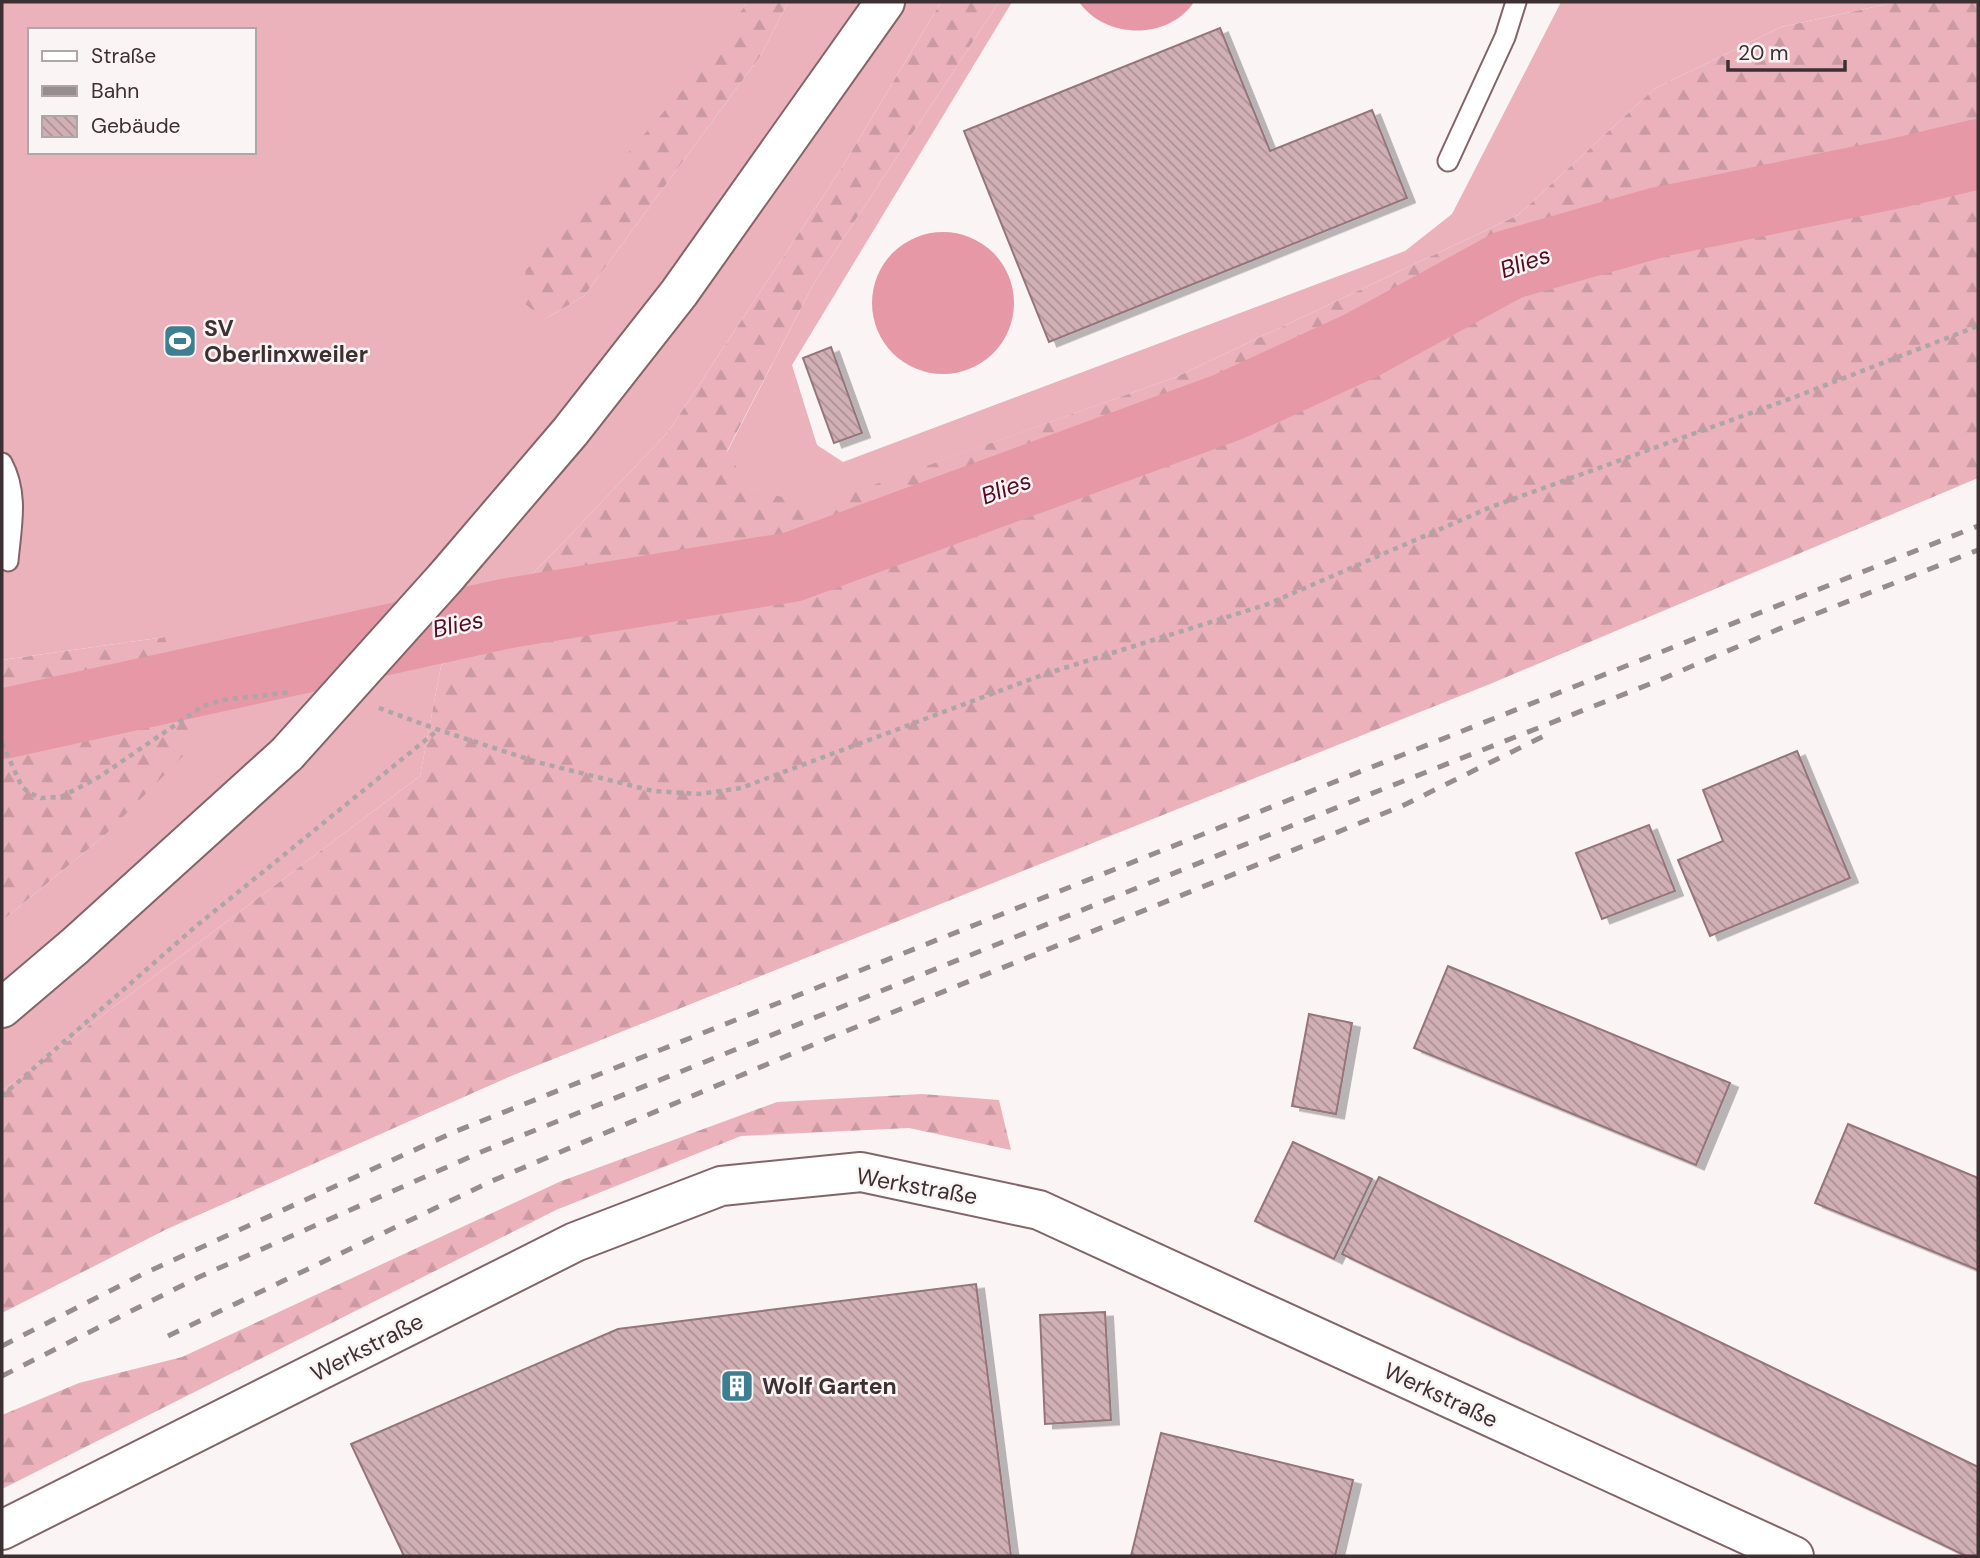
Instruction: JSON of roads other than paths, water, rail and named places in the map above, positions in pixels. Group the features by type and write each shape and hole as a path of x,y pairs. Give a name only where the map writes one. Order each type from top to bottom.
{"main road":[{"path":"774,159 868,2"},
{"path":"2,1008 75,946 287,754 446,577 570,432 662,315 886,2"},
{"name":"Werkstraße","path":"2,1530 575,1242 721,1186 861,1172 1039,1210 1794,1556"}],"lane":[{"path":"1448,161 1505,37 1516,2"},
{"path":"2,463 12,488 13,511 8,561"}],"waterway":[{"name":"Blies","path":"2,724 509,613 792,567 1228,407 1362,345 1508,265 1659,222 1978,154"}],"railway":[{"path":"2,1346 145,1273 454,1132 1978,526"},
{"path":"2,1376 199,1277 481,1152 1978,550"},
{"path":"168,1336 492,1181 829,1038 1402,806 1548,734"}],"place":[{"name":"SV Oberlinxweiler","path":"180,341"},
{"name":"Wolf Garten","path":"737,1386"}]}
